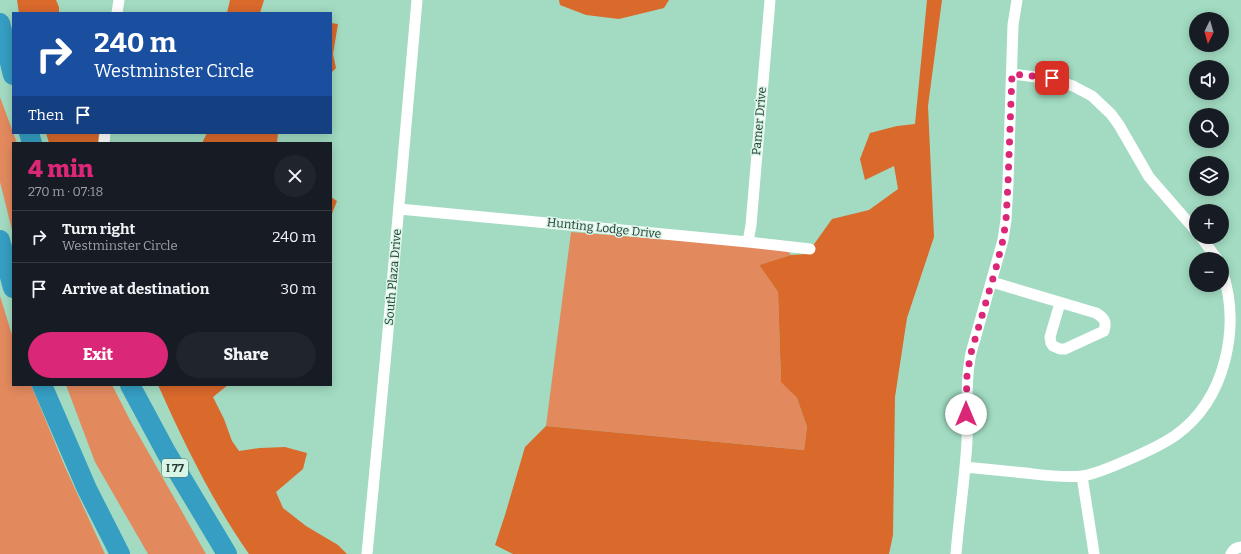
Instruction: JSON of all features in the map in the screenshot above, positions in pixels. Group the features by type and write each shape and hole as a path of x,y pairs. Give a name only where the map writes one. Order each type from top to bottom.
{"highway":[{"path":"0,23 12,71"},
{"path":"0,240 12,284"},
{"path":"42,386 87,489 120,554"},
{"name":"I 77","path":"131,386 166,452 227,554"}],"street":[{"path":"117,12 119,0"},
{"name":"South Plaza Drive","path":"367,554 417,0"},
{"name":"Pamer Drive","path":"748,242 751,225 770,0"},
{"path":"956,554 967,440 966,400 968,365 992,282 1003,240 1006,220 1013,25 1017,0"},
{"path":"1012,74 1052,78 1073,86 1092,96 1111,114 1149,177 1189,223"},
{"name":"Hunting Lodge Drive","path":"399,209 810,249"},
{"path":"992,282 1096,313 1103,317 1105,321 1104,331 1065,349 1060,349 1053,346 1050,337 1060,303"},
{"path":"965,467 1048,476 1082,476 1122,463 1167,441 1194,420 1210,399 1222,376 1231,348 1233,325 1229,292"},
{"path":"1082,476 1094,553"},
{"path":"1231,554 1233,550 1241,547"}],"shaded area":[{"path":"17,0 56,0 59,7 59,12 19,12"},
{"path":"230,0 264,0 260,12 227,12"},
{"path":"559,0 669,0 664,8 619,19 586,15 560,5"},
{"path":"927,0 942,0 928,106 934,237 907,318 895,397 893,535 889,554 513,554 495,545 525,447 546,426 804,450 807,427 797,398 781,382 778,292 759,265 791,255 807,254 832,219 869,210 898,189 894,166 865,180 860,159 870,133 897,126 915,124"},
{"path":"332,23 338,24 333,54 336,68 332,72"},
{"path":"0,97 12,129 12,134 14,134 17,142 12,142 12,230 0,182"},
{"path":"46,134 99,134 98,142 49,142"},
{"path":"206,134 278,134 277,142 202,142"},
{"path":"332,198 337,201 332,214"},
{"path":"571,232 786,249 791,255 759,265 778,292 781,381 797,398 807,427 804,450 546,426"},
{"path":"0,296 12,335 12,386 31,386 65,467 105,554 0,554"},
{"path":"66,386 113,386 130,420 206,554 148,554 95,462"},
{"path":"158,386 227,386 213,397 224,419 232,441 239,451 285,447 307,453 303,469 276,492 283,508 306,526 338,545 347,554 249,554 211,493"}],"route":[{"path":"966,414 968,365 996,268 1006,220 1012,74 1052,78"}]}
